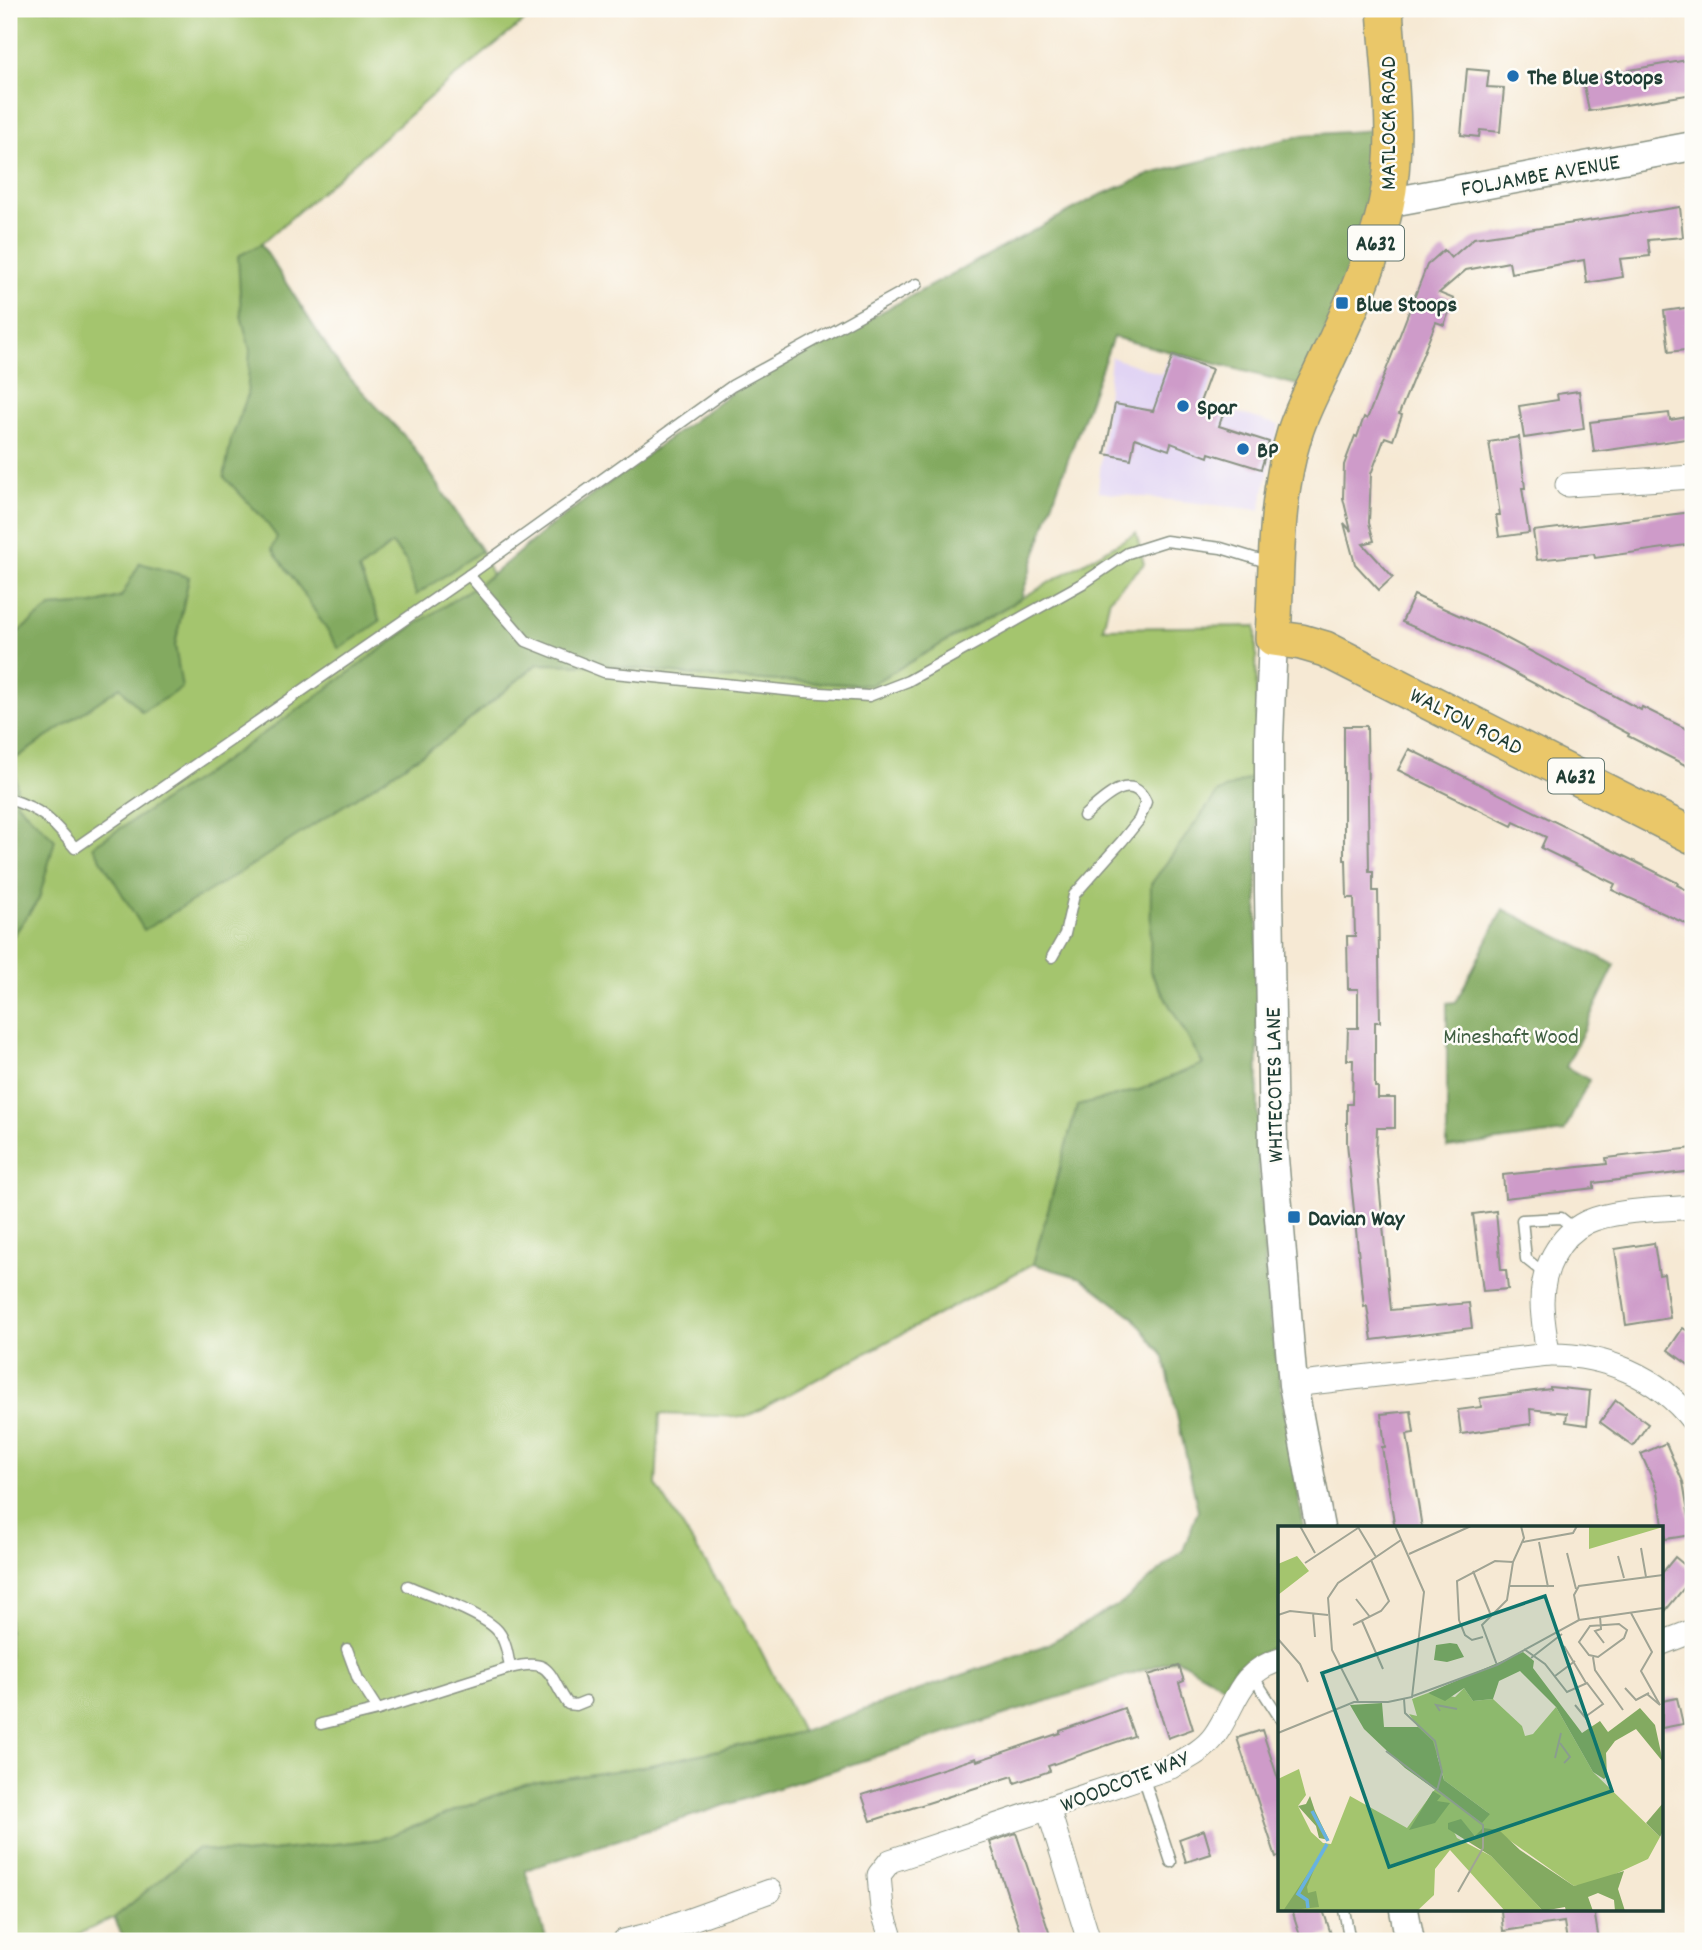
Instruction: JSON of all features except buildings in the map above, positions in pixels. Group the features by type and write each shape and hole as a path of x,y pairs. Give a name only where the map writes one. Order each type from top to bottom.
{"main road":[{"name":"MATLOCK ROAD","path":"1273,638 1280,503 1295,432 1374,250 1386,202 1390,173 1391,118 1385,9"},
{"name":"WALTON ROAD","path":"1273,638 1301,642 1334,653 1693,836"}],"street":[{"name":"FOLJAMBE AVENUE","path":"1386,202 1693,146"},
{"path":"1566,485 1693,477"},
{"name":"WHITECOTES LANE","path":"1273,638 1269,750 1273,1146 1293,1385 1320,1526"},
{"path":"1548,1355 1542,1301 1545,1275 1553,1255 1576,1230 1588,1222 1615,1215 1693,1207"},
{"path":"1293,1385 1548,1355 1580,1356 1618,1365 1643,1378 1669,1396 1693,1421"},
{"path":"1664,1642 1693,1631"},
{"path":"1251,1673 1278,1661"},
{"name":"WOODCOTE WAY","path":"892,1941 882,1909 879,1875 890,1861 1171,1767 1194,1755 1214,1737 1251,1673"},
{"name":"WOODCOTE WAY","path":"1048,1808 1089,1941"},
{"path":"624,1941 649,1938 770,1891"},
{"path":"1404,1912 1410,1941"}],"lane":[{"path":"9,799 50,818 75,848 469,575 732,386 917,284"},
{"path":"469,575 526,641 604,673 805,692 869,695 908,681 1085,582 1128,553 1166,541 1222,548 1275,565"},
{"path":"1052,957 1065,934 1074,895 1122,842 1139,820 1146,802 1142,792 1133,787 1121,788 1104,798 1084,816"},
{"path":"1545,1275 1526,1259 1522,1220 1561,1218 1576,1230"},
{"path":"408,1586 478,1618 499,1632 507,1650 510,1668"},
{"path":"347,1650 358,1679 377,1710"},
{"path":"321,1724 377,1710 510,1668 536,1663 545,1667 568,1704 576,1705 586,1701"},
{"path":"1251,1673 1278,1715"},
{"path":"1143,1776 1171,1862"},
{"path":"1344,1912 1350,1941"}],"shaded area":[{"path":"1172,353 1216,368 1205,403 1279,425 1260,510 1098,492 1111,357 1161,374"}],"green space":[{"path":"9,9 539,9 430,97 261,244 341,369 410,442 481,550 492,575 409,629 208,772 93,846 363,791 449,737 537,664 603,665 718,678 870,685 1136,533 1144,564 1110,598 1103,628 1256,626 1257,775 1150,971 1203,1064 1139,1090 1077,1106 1033,1264 746,1417 660,1414 656,1485 757,1643 802,1732 641,1767 525,1784 381,1839 245,1854 197,1849 114,1918 63,1941 9,1941 9,942 39,899 17,803 15,759 120,687 181,688 175,645 189,577 93,604 51,607 9,639"},
{"path":"1375,130 1370,195 1352,281 1305,387 1113,337 1021,598 870,685 718,678 603,665 537,664 449,737 249,867 144,930 93,846 208,772 409,629 492,575 549,527 732,392 1098,196 1151,174 1303,135"},
{"path":"261,244 341,369 410,442 481,551 416,595 406,561 392,544 359,570 380,621 339,649 272,549 277,537 224,477 231,440 247,397 250,350 241,315 238,256"},
{"path":"140,563 189,577 175,645 182,688 142,712 120,687 15,759 17,803 55,840 39,899 9,942 9,639 51,607 93,604 121,597"},
{"path":"1257,775 1258,1153 1268,1307 1304,1526 1278,1526 1278,1645 1236,1666 1224,1686 1177,1659 525,1870 547,1941 125,1941 114,1918 197,1849 245,1854 381,1839 525,1784 641,1767 802,1732 1046,1645 1122,1603 1183,1551 1198,1510 1164,1357 1134,1318 1081,1278 1033,1264 1077,1106 1139,1090 1203,1064 1150,971 1151,884 1218,792"},
{"name":"Mineshaft Wood","path":"1503,909 1615,965 1566,1067 1589,1080 1564,1132 1447,1148 1447,1003 1456,1002"}],"place":[{"name":"The Blue Stoops","path":"1513,76"},
{"name":"Blue Stoops","path":"1342,303"},
{"name":"Spar","path":"1183,406"},
{"name":"BP","path":"1243,449"},
{"name":"Davian Way","path":"1294,1217"}]}
